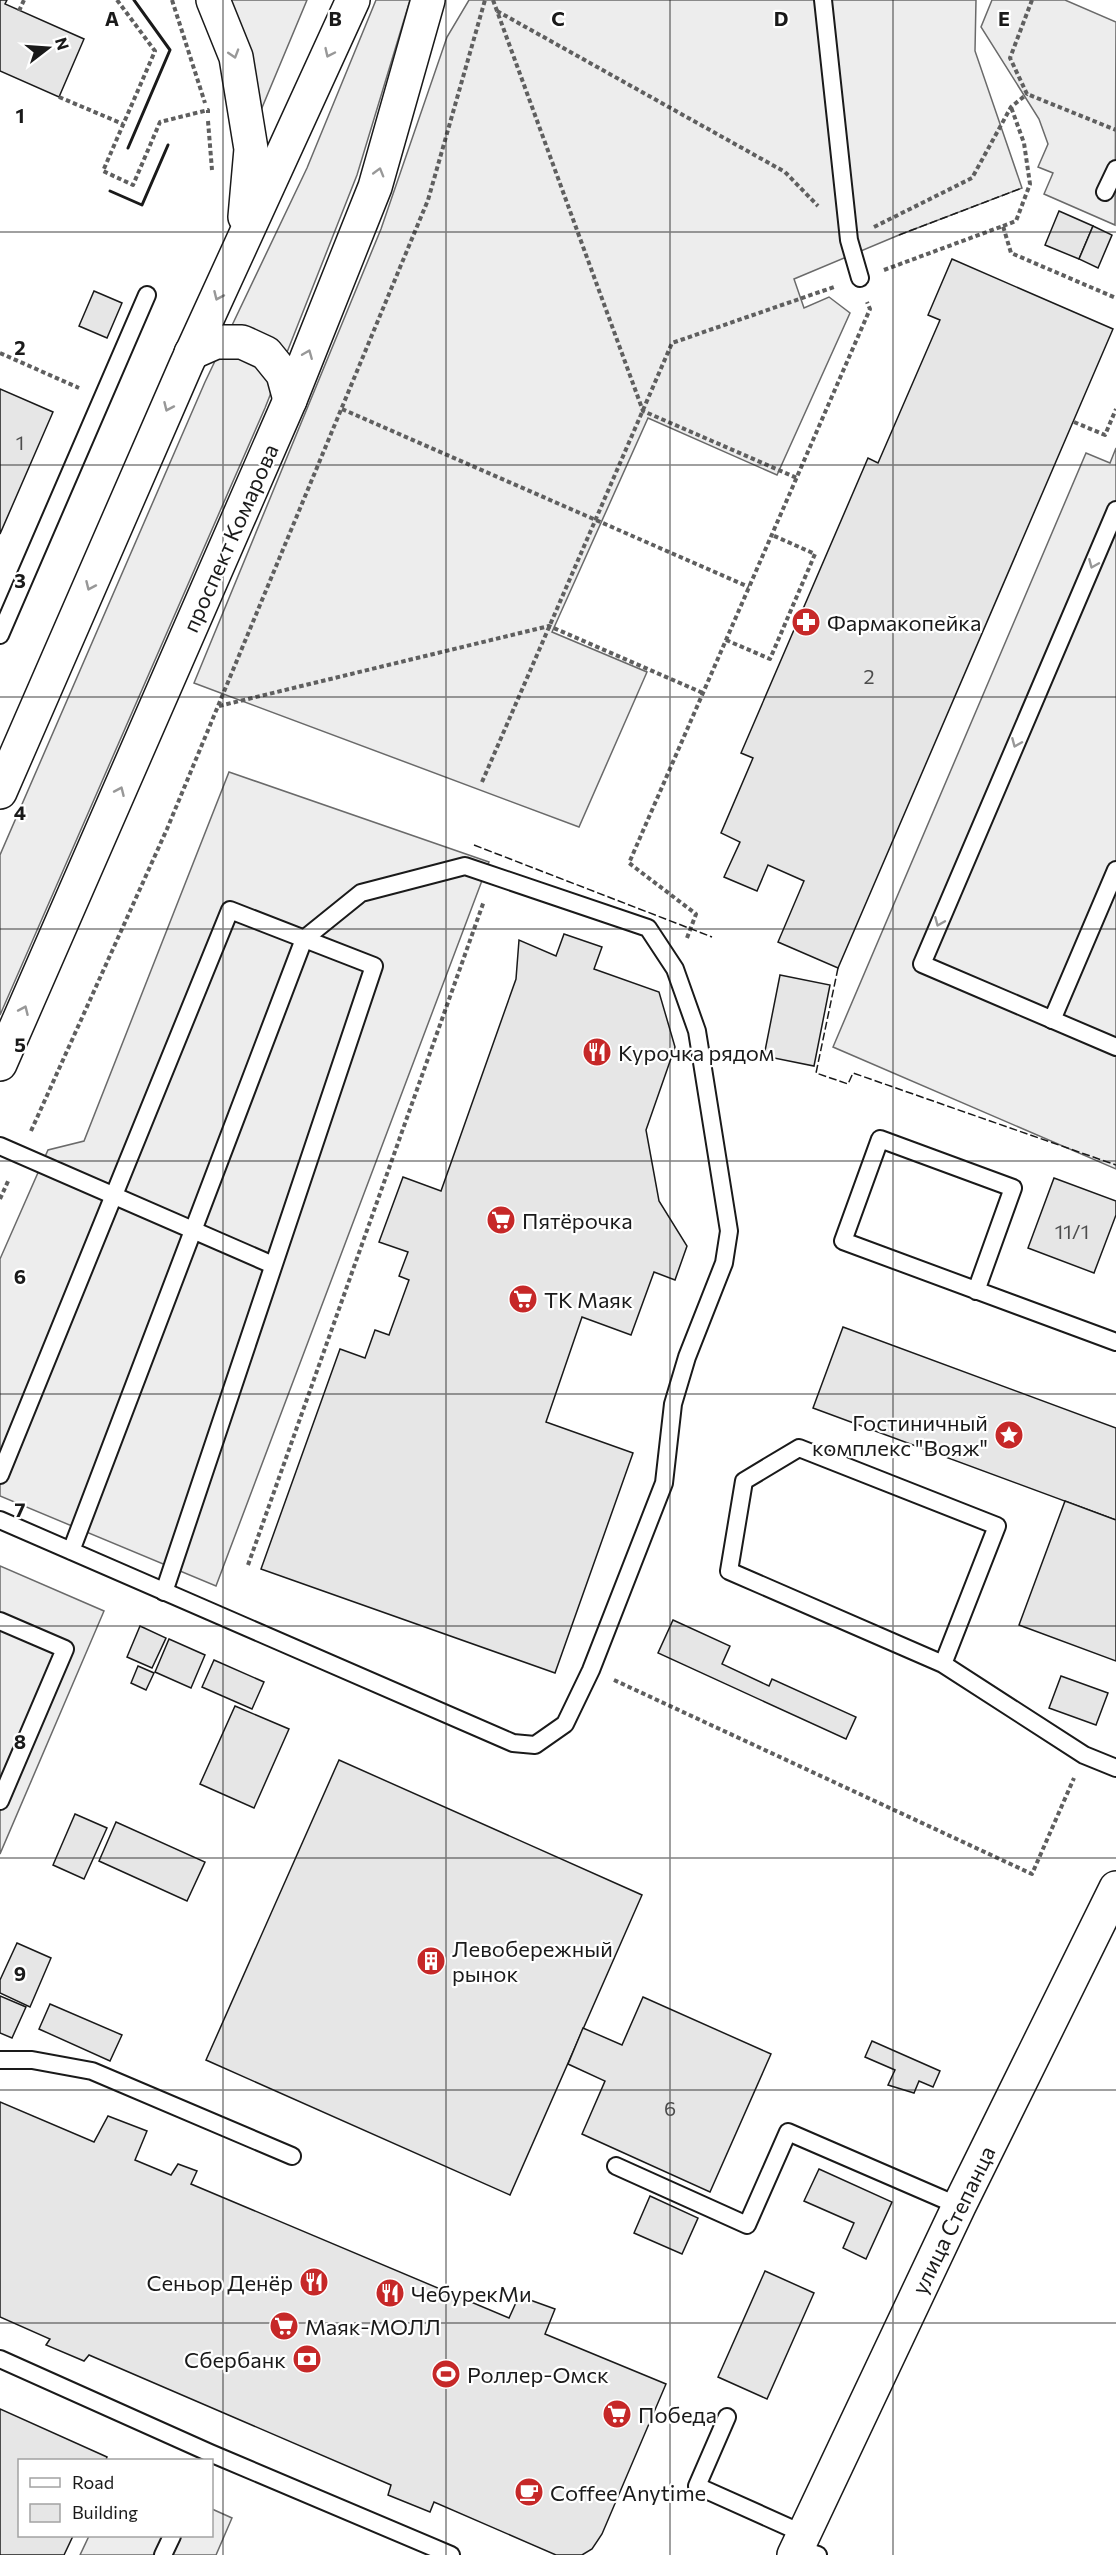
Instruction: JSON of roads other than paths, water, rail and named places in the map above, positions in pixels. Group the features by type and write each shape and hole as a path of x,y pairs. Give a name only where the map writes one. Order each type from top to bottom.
{"main road":[{"path":"213,0 236,57 251,149 243,243"},
{"path":"0,792 192,353 353,0"},
{"name":"проспект Комарова","path":"0,1064 290,400 375,187 428,0"},
{"path":"192,353 216,342 242,342 267,353 284,374 290,400"},
{"name":"улица Степанца","path":"803,2548 959,2206 1116,1888"}],"lane":[{"path":"823,0 849,240 860,278"},
{"path":"1106,192 1116,169"},
{"path":"0,635 147,295"},
{"path":"1116,510 922,964 1116,1047"},
{"path":"0,1520 164,1592 513,1743 535,1745 565,1724 591,1670 664,1483 673,1404 687,1357 724,1263 729,1231 697,1031 675,969 648,928 465,866 361,893 304,939 71,1551"},
{"path":"1052,1020 1116,870"},
{"path":"0,1475 230,910 374,966 164,1592"},
{"path":"976,1290 1013,1188 880,1139 843,1241 1116,1342"},
{"path":"0,1146 273,1265"},
{"path":"943,1664 998,1526 799,1448 744,1481 729,1571 943,1664 1084,1755 1116,1768"},
{"path":"0,1621 65,1649 4,1781 0,1801"},
{"path":"0,2060 32,2060 93,2071 292,2156"},
{"path":"616,2166 747,2224 788,2132 959,2206"},
{"path":"0,2359 208,2457"},
{"path":"728,2417 697,2486 803,2548"},
{"path":"213,2459 451,2555"},
{"path":"163,2555 171,2537"}],"place":[{"name":"Фармакопейка","path":"806,622"},
{"name":"Курочка рядом","path":"597,1052"},
{"name":"Пятёрочка","path":"501,1220"},
{"name":"ТК Маяк","path":"523,1299"},
{"name":"Гостиничный комплекс \"Вояж\"","path":"1009,1435"},
{"name":"Левобережный рынок","path":"431,1961"},
{"name":"Сеньор Денёр","path":"314,2282"},
{"name":"ЧебурекМи","path":"390,2293"},
{"name":"Маяк-МОЛЛ","path":"284,2326"},
{"name":"Сбербанк","path":"307,2359"},
{"name":"Роллер-Омск","path":"446,2374"},
{"name":"Победа","path":"617,2414"},
{"name":"Coffee Anytime","path":"529,2492"}]}
